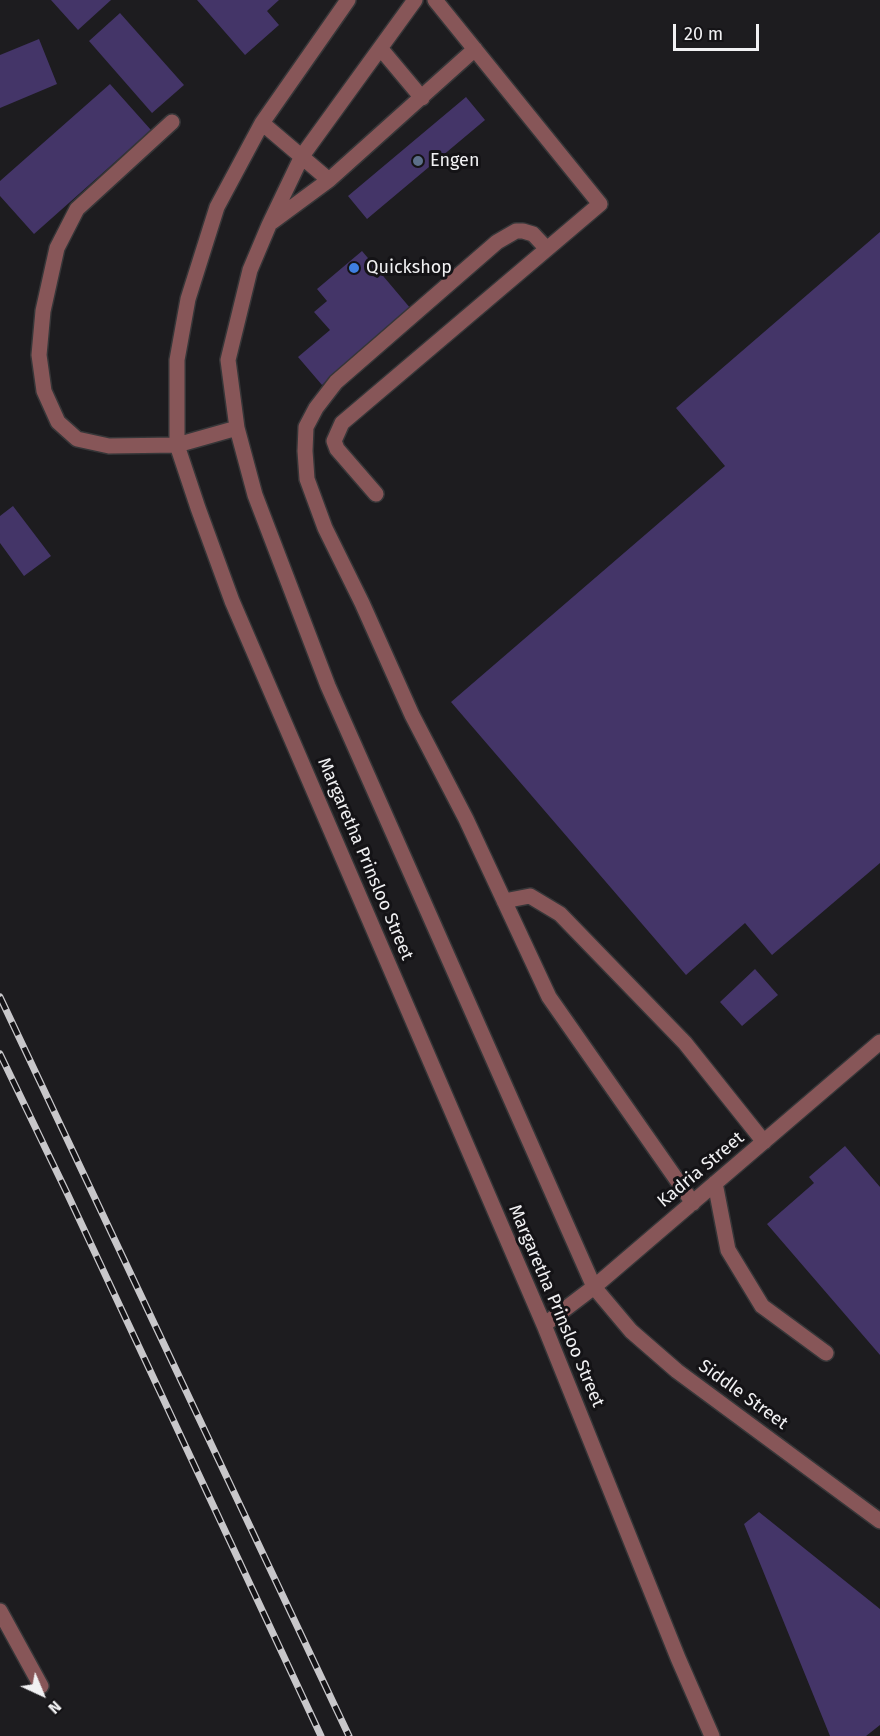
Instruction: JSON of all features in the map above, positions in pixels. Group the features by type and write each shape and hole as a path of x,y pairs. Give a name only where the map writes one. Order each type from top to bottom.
{"street":[{"name":"Margaretha Prinsloo Street","path":"348,0 262,123 217,207 189,298 177,360 177,445 232,601 544,1325 678,1658 712,1736"},
{"name":"Margaretha Prinsloo Street","path":"415,0 302,156 250,270 228,360 237,428 255,495 328,686 594,1287"},
{"path":"376,494 337,449 334,441 342,423 600,204 435,0"},
{"path":"381,49 422,98"},
{"path":"269,225 329,180 476,49"},
{"path":"172,122 77,209 57,248 43,311 39,355 44,392 58,422 77,439 109,446 177,445 237,428"},
{"path":"262,123 329,180"},
{"path":"547,249 533,234 524,231 516,231 498,242 336,382 316,408 306,427 307,478 325,528 362,603 412,715 466,819 549,997 693,1203"},
{"path":"504,901 530,896 560,914 685,1043 764,1142"},
{"name":"Kadria Street","path":"544,1325 594,1287 880,1042"},
{"path":"716,1184 728,1250 762,1306 826,1353"},
{"name":"Siddle Street","path":"594,1287 631,1331 677,1371 880,1521"},
{"path":"0,1611 41,1686"}],"building":[{"path":"51,0 111,0 78,30"},
{"path":"197,0 279,0 267,11 279,25 245,55"},
{"path":"120,13 184,85 152,113 89,41"},
{"path":"39,39 57,84 0,108 0,55"},
{"path":"110,84 151,130 34,234 0,196 0,181"},
{"path":"466,97 485,120 367,219 348,196"},
{"path":"880,232 880,863 772,955 745,923 686,975 451,702 725,466 676,408"},
{"path":"362,251 411,309 322,385 298,357 330,330 314,312 327,301 317,289"},
{"path":"13,506 51,556 24,576 0,543 0,516"},
{"path":"755,969 778,995 742,1026 720,1002"},
{"path":"845,1146 880,1187 880,1355 767,1224 814,1183 809,1177"},
{"path":"759,1512 880,1609 880,1725 866,1736 830,1736 744,1524"}],"railway":[{"path":"0,997 349,1736"},
{"path":"0,1054 321,1736"}],"place":[{"name":"Engen","path":"418,161"},
{"name":"Quickshop","path":"354,268"}]}
